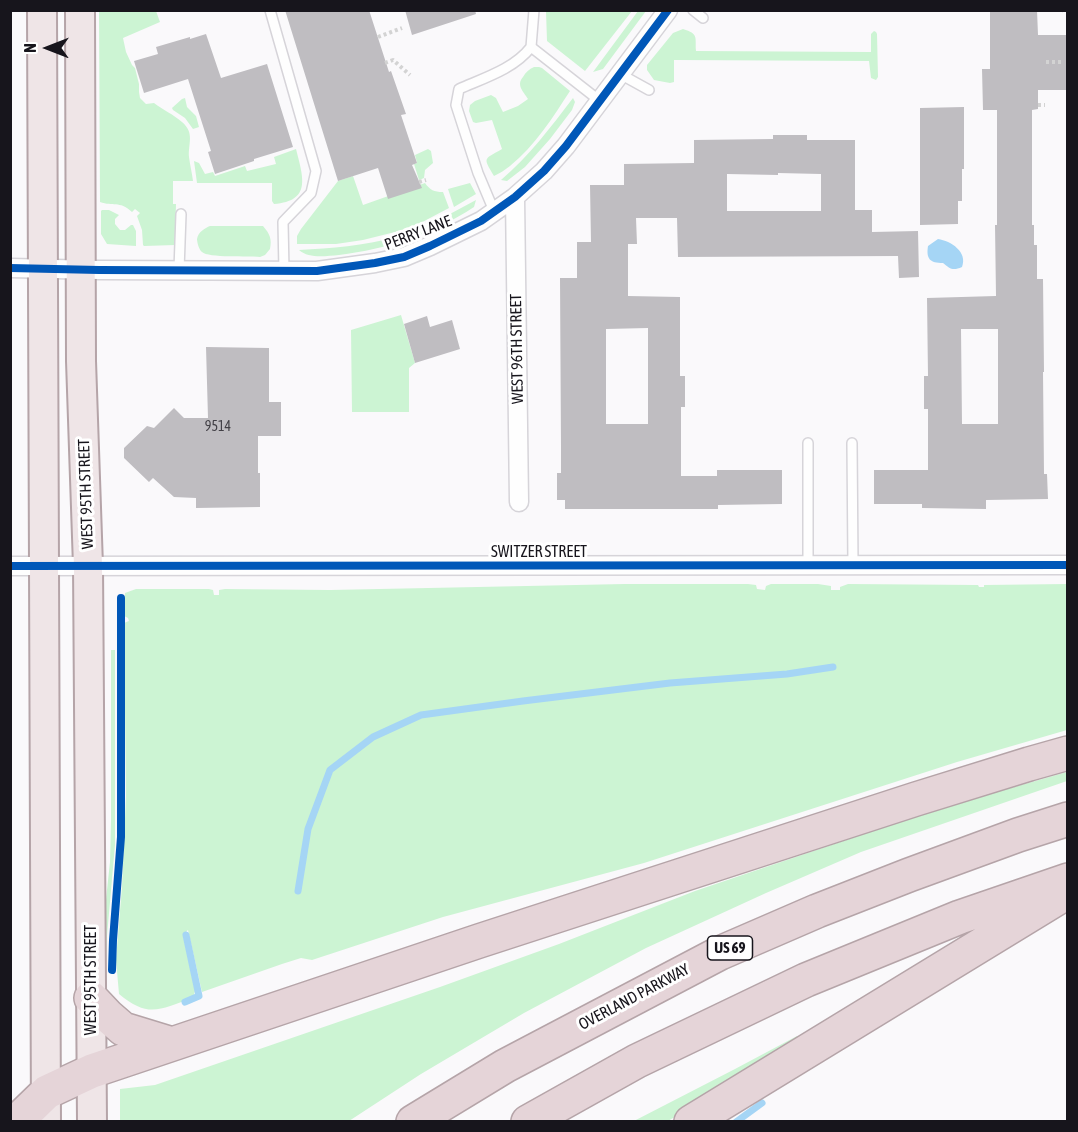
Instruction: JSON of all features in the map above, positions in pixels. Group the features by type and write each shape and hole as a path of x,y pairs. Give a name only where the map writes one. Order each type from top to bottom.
{"highway":[{"path":"16,1122 46,1107 92,1071 479,941 894,806 1068,753"},
{"name":"OVERLAND PARKWAY","path":"413,1122 505,1066 720,953 817,911 909,875 1068,819"},
{"path":"528,1122 638,1062 806,980 960,916 1068,880"},
{"path":"691,1122 1068,892"},
{"path":"91,998 123,1029 172,1044"}],"main road":[{"path":"42,10 46,1107"},
{"name":"WEST 95TH STREET","path":"80,10 81,360 88,566 92,1122"}],"street":[{"name":"PERRY LANE","path":"10,267 82,270 317,271 404,257 481,221 515,197 544,171 566,146 668,10"},
{"name":"WEST 96TH STREET","path":"515,197 519,502"},
{"name":"SWITZER STREET","path":"10,566 1068,565"}],"lane":[{"path":"270,10 316,171 311,193 283,222 284,271"},
{"path":"494,211 478,172 456,105 459,89 496,74 524,56 531,47 534,10"},
{"path":"693,10 703,18"},
{"path":"531,47 600,101"},
{"path":"620,74 649,90"},
{"path":"179,270 181,214"},
{"path":"808,443 808,565"},
{"path":"852,443 854,565"}],"path":[{"path":"378,37 402,28"},
{"path":"385,63 393,60 410,75"},
{"path":"1046,62 1063,62"},
{"path":"1038,105 1045,105"},
{"path":"419,182 426,180"}],"green space":[{"path":"546,10 632,11 585,71 547,41"},
{"path":"99,11 156,11 160,22 123,38 126,52 135,68 140,98 146,104 154,103 179,119 190,134 189,157 193,181 173,181 173,204 176,204 175,245 144,246 137,216 140,213 135,209 132,212 120,205 100,202"},
{"path":"638,11 646,11 603,69 593,72"},
{"path":"683,29 694,34 696,51 871,52 871,34 874,31 877,34 878,77 876,80 871,78 869,61 674,60 674,82 654,80 647,70 647,65 673,33"},
{"path":"534,67 542,68 570,91 528,150 494,176 487,160 488,157 502,149 492,120 473,122 469,111 470,105 491,95 496,98 503,112 518,106 528,99 521,88 521,80"},
{"path":"185,98 187,107 196,116 199,127 193,129 185,118 172,108"},
{"path":"573,98 575,102 572,110 550,139 525,167 507,181 501,180 530,151"},
{"path":"296,149 302,186 300,193 286,202 274,204 272,183 197,183 194,161 199,163 205,174 213,172 215,176 245,166 247,171 276,164 274,157"},
{"path":"428,149 431,151 433,163 425,170 424,178 419,180 414,164 417,163 415,155"},
{"path":"353,176 363,205 425,183 432,190 443,192 449,208 411,228 363,240 336,244 297,244 297,236 301,229 338,181"},
{"path":"470,183 476,194 454,207 448,189"},
{"path":"476,200 474,207 442,225 409,239 375,249 329,256 313,256 299,250 360,245 396,237 447,216"},
{"path":"102,210 109,210 119,215 115,219 115,224 120,230 133,225 136,231 136,246 107,244 101,234"},
{"path":"210,226 263,226 270,237 270,249 260,257 206,254 200,250 197,239 200,232"},
{"path":"401,315 415,363 409,368 409,412 352,412 351,330"},
{"path":"748,584 765,590 766,586 771,584 818,584 831,586 831,590 840,590 840,587 848,584 978,585 984,587 984,585 1067,584 1067,730 957,762 644,863 443,917 312,960 301,958 202,992 188,930 183,935 195,991 193,998 155,1010 139,1007 119,994 116,960 126,796 124,623 129,621 124,616 125,593 136,589 209,589 213,590 214,595 219,595 219,590 225,589 330,590"},
{"path":"111,650 115,650 115,845 106,971 103,927 110,862"},
{"path":"1067,772 1067,781 861,852 646,948 524,1013 421,1074 349,1121 120,1122 120,1089 155,1085 440,987 695,891 944,807"},
{"path":"797,1036 799,1043 668,1121 632,1122 735,1069"}],"water":[{"path":"938,239 957,248 963,257 962,267 952,269 930,259 928,246"}],"building":[{"path":"285,10 369,10 389,72 391,71 406,114 401,115 417,163 412,165 422,188 388,199 378,168 338,181"},
{"path":"405,10 475,10 476,14 412,35"},
{"path":"990,10 1037,10 1038,35 1068,35 1068,90 1038,90 1038,109 1032,110 1032,225 1034,225 1034,245 1037,245 1037,279 1043,279 1044,474 1047,474 1048,499 986,500 986,509 922,508 922,504 874,504 874,470 928,470 928,409 924,409 924,376 928,376 927,298 996,296 997,110 983,110 982,69 990,69","holes":["961,329 998,329 998,424 962,424"]},
{"path":"206,34 221,78 267,64 293,147 215,174 208,152 211,151 188,79 144,93 134,61 158,54 156,47"},
{"path":"964,107 964,169 962,169 962,201 958,201 958,224 920,225 920,108"},
{"path":"773,135 807,135 807,140 855,140 855,210 872,210 872,232 918,231 919,277 899,278 898,256 678,257 677,218 636,218 637,244 628,244 628,296 680,297 680,376 685,376 685,407 681,407 681,476 717,476 717,470 782,470 782,504 718,505 718,509 565,509 565,500 557,500 557,473 561,473 560,278 577,278 577,242 591,242 590,185 624,185 624,164 694,163 694,140 773,139","holes":["778,173 821,174 821,211 727,211 727,174 778,175","648,328 648,424 606,424 606,329"]},
{"path":"427,316 430,327 452,320 460,349 415,363 404,324"},
{"path":"206,347 269,348 269,402 281,402 281,436 258,436 260,507 196,508 196,498 174,497 153,478 149,482 124,458 124,448 147,426 154,428 174,408 184,418 208,418"}],"waterway":[{"path":"298,891 308,829 330,770 373,737 421,715 670,683 787,674 833,667"},
{"path":"185,1002 199,996 186,935"},
{"path":"736,1122 762,1103"}],"cycle path":[{"path":"10,268 317,271 404,257 481,221 515,197 544,171 566,146 668,10"},
{"path":"10,566 1068,565"},
{"path":"112,970 121,837 121,598"}]}
